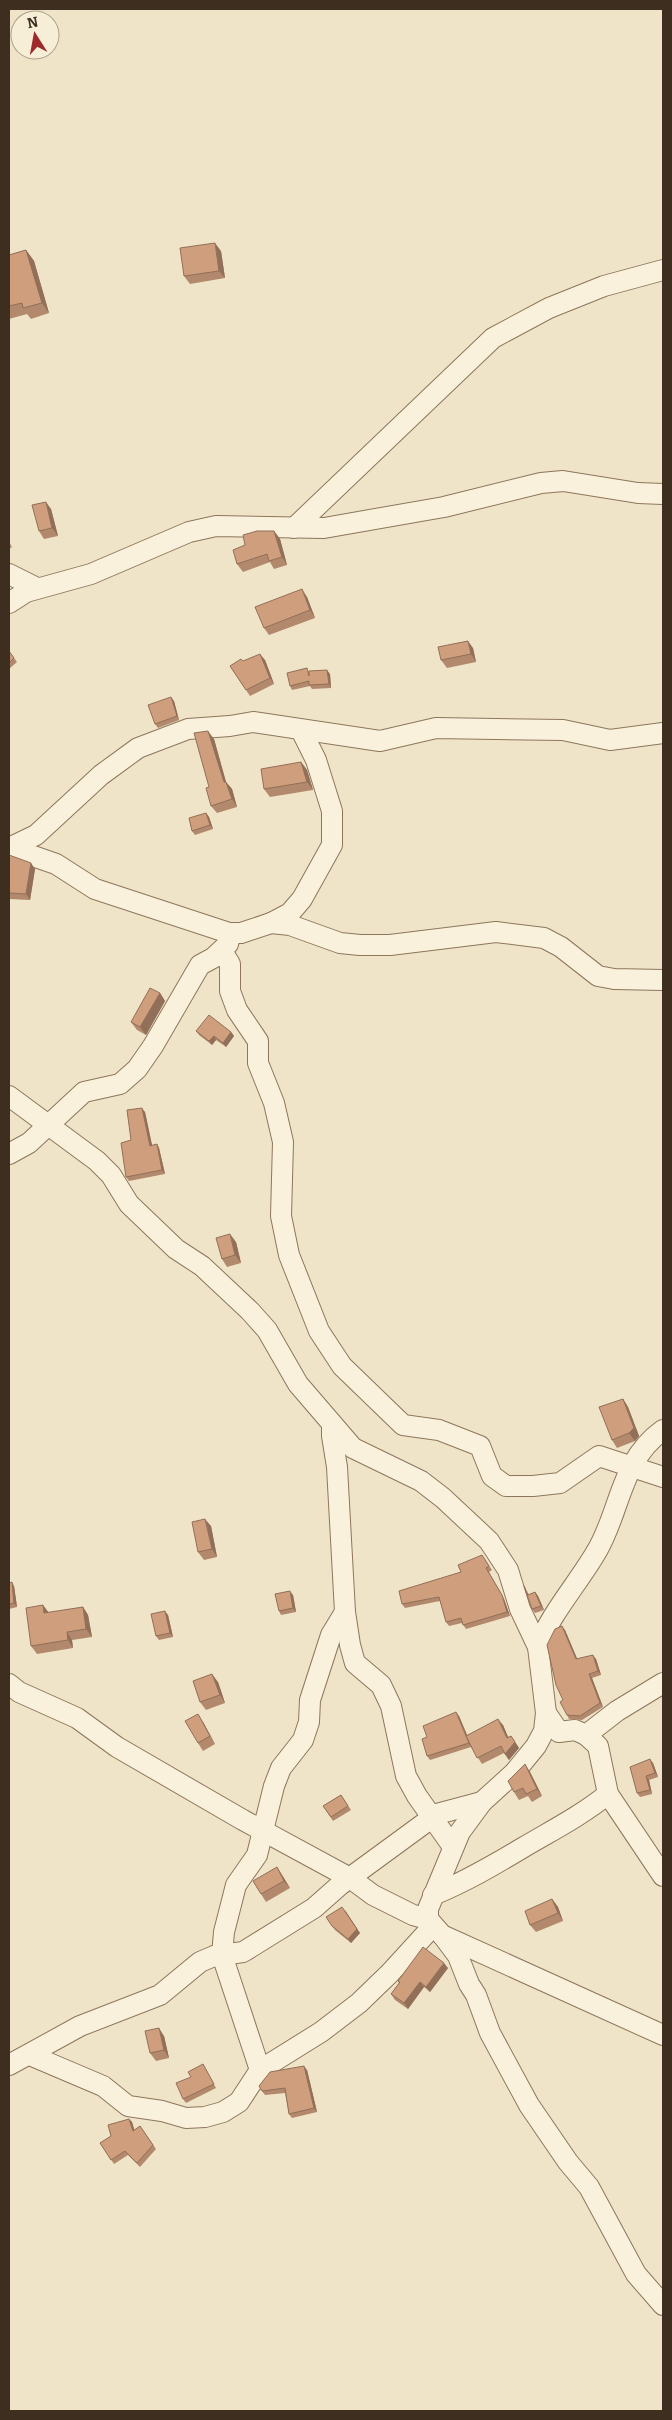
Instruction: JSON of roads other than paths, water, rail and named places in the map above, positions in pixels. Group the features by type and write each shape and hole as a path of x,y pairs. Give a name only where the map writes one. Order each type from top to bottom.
{"street":[{"path":"294,528 493,338 549,308 604,286 663,270"},
{"path":"9,603 37,588 91,574 189,532 216,526 324,528 384,518 541,483 581,483 638,493 663,494"},
{"path":"9,574 37,588"},
{"path":"9,848 36,835 101,775 138,748 188,729 230,726 253,722 273,723 301,730 323,731 380,741 436,728 563,730 610,740 663,733"},
{"path":"9,1154 29,1143 84,1092 120,1084 137,1069 153,1046 200,965 225,942 241,933 271,923 290,913 302,899 332,845 332,810 316,760 301,730"},
{"path":"9,848 56,864 95,889 225,942"},
{"path":"271,923 290,925 340,943 360,945 390,945 496,932 544,938 561,946 598,976 614,979 663,980"},
{"path":"225,942 230,964 230,990 237,1010 258,1042 258,1063 274,1103 283,1142 281,1216 289,1256 318,1331 342,1366 403,1425 438,1430 480,1446 492,1476 506,1486 534,1486 560,1483 599,1456 663,1477"},
{"path":"9,1096 46,1126 98,1161 111,1175 129,1204 176,1249 202,1266 250,1311 267,1330 298,1384 353,1448 421,1481 443,1498 489,1541 508,1570 520,1609 538,1646 546,1713 544,1731 536,1746 514,1773 482,1802 460,1832 428,1909 435,1927 458,1956 469,1984 476,1995 490,2033 529,2105 561,2149 568,2162 575,2168 589,2187 636,2274 663,2304"},
{"path":"332,1424 338,1476 345,1612 355,1663 381,1685 392,1706 401,1760 406,1776 417,1796 453,1847"},
{"path":"538,1646 544,1630 576,1587 599,1548 631,1466 654,1436 663,1430"},
{"path":"260,2070 222,1956 224,1932 236,1885 257,1855 281,1768 303,1740 308,1722 310,1700 331,1635 345,1612"},
{"path":"586,1735 617,1711 663,1683"},
{"path":"9,1684 19,1692 77,1718 117,1747 263,1832 350,1878 373,1895 435,1927 663,2035"},
{"path":"546,1713 559,1732 574,1730 586,1735 598,1746 608,1794 663,1876"},
{"path":"433,1895 472,1879 500,1863 589,1809 608,1794"},
{"path":"9,2066 80,2026 160,1995 200,1962 214,1956 243,1952 314,1908 350,1878 437,1814 482,1802"},
{"path":"30,2055 103,2086 128,2106 140,2110 162,2111 186,2118 205,2117 223,2112 239,2102 260,2070 321,2032 359,2003 435,1927"}]}
